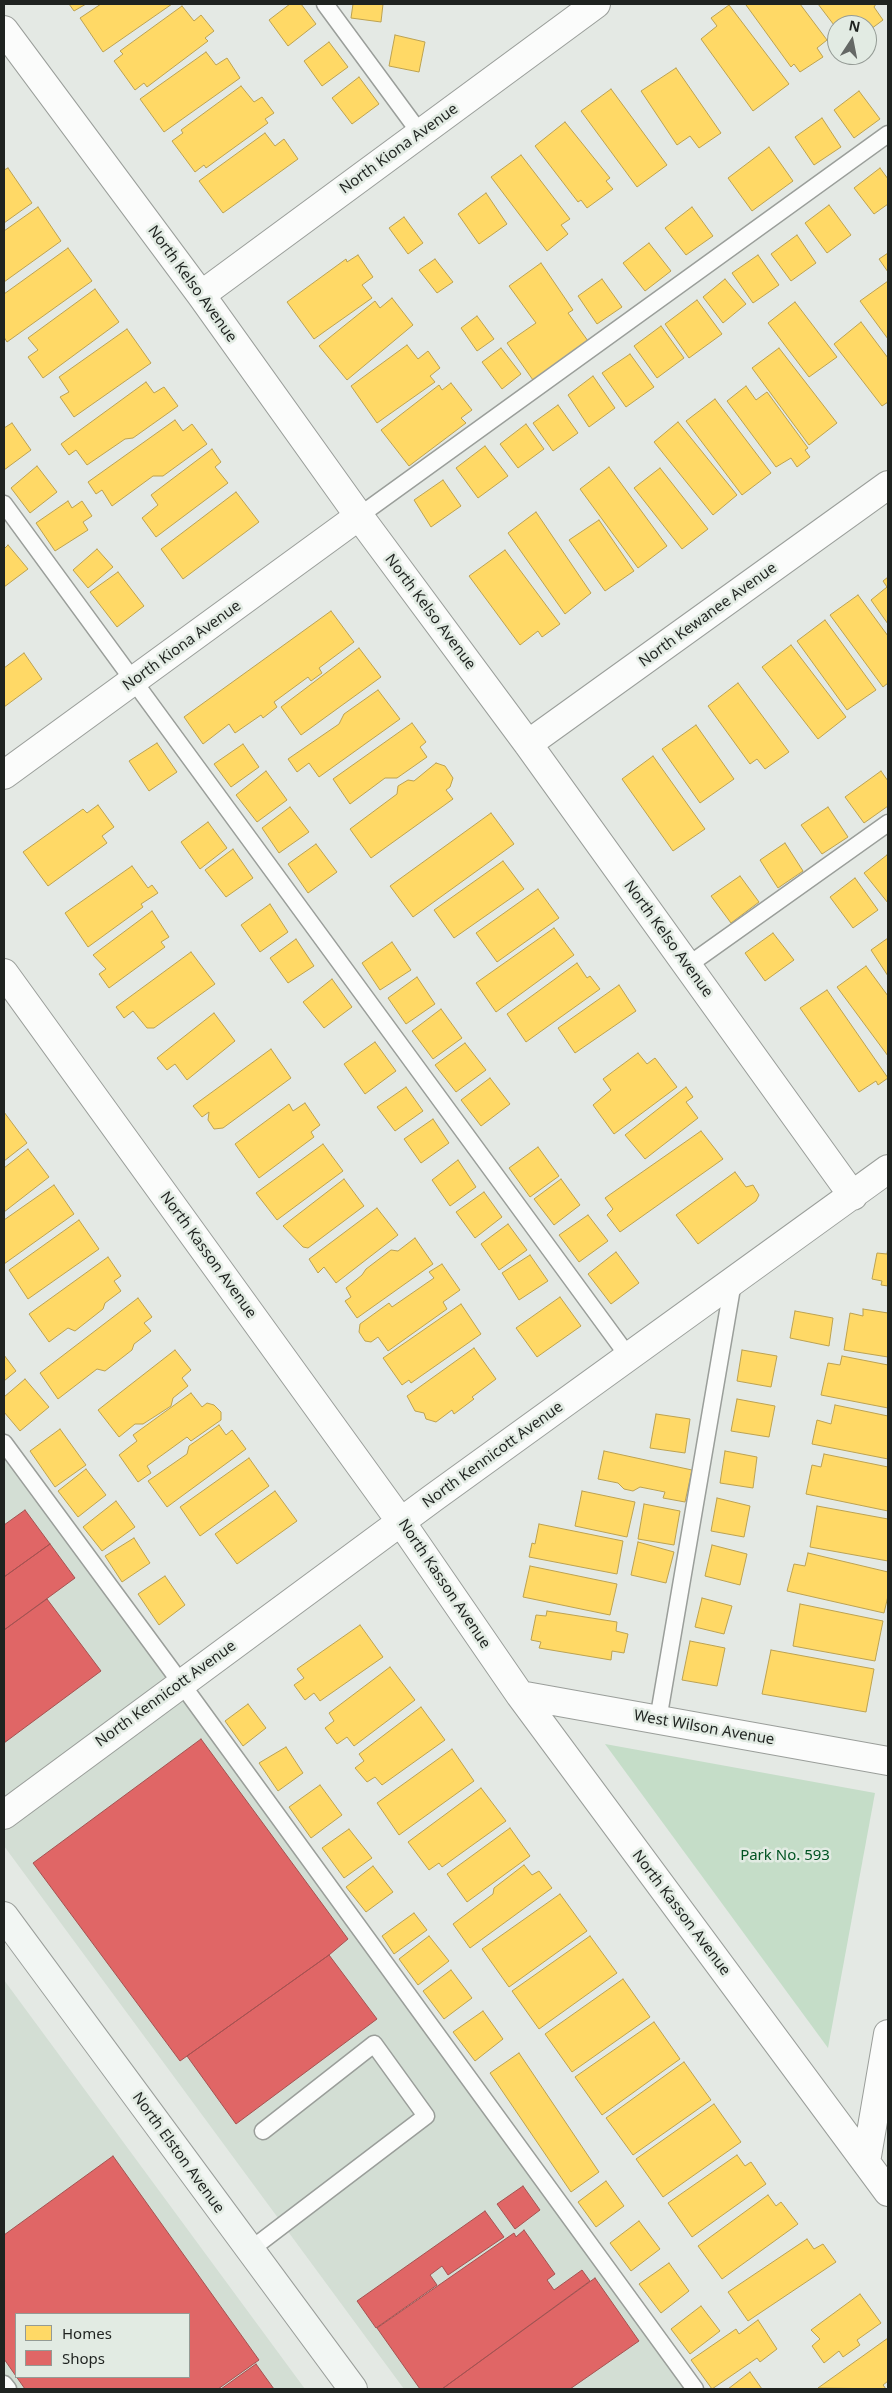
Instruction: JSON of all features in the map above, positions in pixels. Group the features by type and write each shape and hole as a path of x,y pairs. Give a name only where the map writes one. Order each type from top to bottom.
{"main road":[{"name":"North Elston Avenue","path":"4,1916 353,2389"}],"street":[{"name":"North Kiona Avenue","path":"201,295 596,4"},
{"name":"North Kelso Avenue","path":"4,30 201,295 359,516 528,744 853,1196"},
{"name":"North Kewanee Avenue","path":"528,744 888,485"},
{"name":"North Kiona Avenue","path":"4,775 359,516"},
{"name":"North Kasson Avenue","path":"4,974 401,1522 520,1695 888,2192"},
{"name":"North Kennicott Avenue","path":"4,1815 628,1356 888,1170"},
{"name":"West Wilson Avenue","path":"520,1695 888,1761"},
{"path":"866,2162 888,2034"}],"lane":[{"path":"325,4 420,133"},
{"path":"359,516 888,134"},
{"path":"4,504 628,1356"},
{"path":"687,966 888,823"},
{"path":"658,1720 732,1282"},
{"path":"4,1443 695,2389"},
{"path":"250,2250 426,2116 374,2044 263,2131"},
{"path":"4,2384 8,2389"}],"shaded area":[{"path":"4,1437 704,2389 404,2389 4,1846"},
{"path":"4,1980 305,2389 9,2389 4,2382"}],"green space":[{"name":"Park No. 593","path":"605,1744 875,1793 828,2048"}],"building: Homes":[{"path":"69,4 86,4 74,11"},
{"path":"101,4 172,4 103,52 80,18"},
{"path":"290,4 301,4 316,24 288,46 269,20"},
{"path":"353,4 383,4 381,22 351,18"},
{"path":"800,4 827,40 817,48 823,57 800,72 794,64 791,67 746,5"},
{"path":"818,4 876,4 874,7 883,20 877,24 877,15 827,16"},
{"path":"729,5 789,84 753,111 701,39 717,26 711,18"},
{"path":"182,6 194,21 201,15 214,31 205,38 208,41 147,87 144,83 135,90 114,61 123,54 120,51"},
{"path":"395,35 425,42 419,72 389,66"},
{"path":"329,42 348,67 322,86 304,61"},
{"path":"206,52 216,65 227,58 240,78 164,132 140,99"},
{"path":"676,68 721,133 699,148 690,136 677,145 641,91"},
{"path":"359,77 379,104 352,124 332,98"},
{"path":"241,86 254,102 262,97 274,113 265,119 268,123 206,168 204,165 195,172 172,141 183,133 181,130"},
{"path":"611,89 667,165 637,187 581,111"},
{"path":"859,91 880,119 854,138 834,110"},
{"path":"822,118 841,147 814,165 795,137"},
{"path":"565,122 610,178 606,181 613,189 587,208 581,200 578,202 535,146"},
{"path":"265,133 275,146 284,139 298,159 223,213 199,181"},
{"path":"769,147 793,181 752,211 728,178"},
{"path":"521,155 570,219 561,225 568,234 547,251 491,177"},
{"path":"8,168 32,203 4,223 4,170"},
{"path":"880,168 888,179 888,204 874,214 854,188"},
{"path":"486,193 507,224 479,244 458,214"},
{"path":"829,205 851,235 827,253 805,223"},
{"path":"38,207 61,241 4,282 4,231"},
{"path":"692,207 713,236 686,255 665,228"},
{"path":"404,217 423,243 408,254 389,228"},
{"path":"797,235 816,263 791,281 771,254"},
{"path":"649,243 671,271 645,291 623,263"},
{"path":"68,248 92,281 7,342 4,337 4,294"},
{"path":"888,253 888,272 879,259"},
{"path":"358,255 373,277 362,285 372,298 314,339 287,302 346,259 347,262"},
{"path":"758,255 779,285 753,303 732,273"},
{"path":"435,259 453,282 437,293 419,270"},
{"path":"541,263 573,310 568,313 588,341 533,380 507,343 536,323 509,286"},
{"path":"602,279 622,307 597,324 578,296"},
{"path":"725,279 746,304 723,323 703,297"},
{"path":"888,281 888,339 860,301"},
{"path":"95,289 119,322 43,378 28,357 38,350 28,338"},
{"path":"392,298 413,325 347,380 319,346 375,301 380,308"},
{"path":"697,300 722,334 689,358 665,324"},
{"path":"795,302 837,357 809,377 768,323"},
{"path":"477,316 494,339 477,351 461,328"},
{"path":"861,322 888,358 888,402 882,406 834,344"},
{"path":"661,326 684,358 657,378 634,346"},
{"path":"127,329 151,363 74,417 60,397 69,392 59,377"},
{"path":"407,345 418,359 428,351 440,368 430,376 435,382 377,423 351,386"},
{"path":"501,348 521,374 502,389 482,362"},
{"path":"779,348 837,423 809,445 752,368"},
{"path":"630,354 654,387 626,407 602,373"},
{"path":"593,376 615,408 589,427 568,395"},
{"path":"146,382 154,393 164,387 178,406 133,438 125,439 87,465 76,450 69,455 61,444"},
{"path":"451,383 472,410 461,418 466,423 409,466 381,430 439,385 442,390"},
{"path":"746,386 756,400 767,392 808,448 805,450 810,457 797,467 791,458 776,467 727,401"},
{"path":"715,399 771,473 742,495 686,421"},
{"path":"558,405 578,433 553,451 533,423"},
{"path":"175,420 183,431 192,424 207,444 163,476 153,476 112,506 102,490 96,494 88,482"},
{"path":"678,422 737,495 713,515 654,442"},
{"path":"12,423 31,450 4,470 4,428"},
{"path":"526,424 544,449 518,468 500,444"},
{"path":"485,446 508,476 478,498 456,468"},
{"path":"212,449 221,462 215,467 228,483 156,537 142,518 158,505 151,495"},
{"path":"37,466 57,492 30,513 11,488"},
{"path":"609,467 667,546 638,568 580,489"},
{"path":"660,468 708,529 682,549 634,488"},
{"path":"443,480 461,506 431,527 414,500"},
{"path":"236,492 259,522 183,579 161,549"},
{"path":"68,501 72,508 82,501 92,516 83,522 88,530 55,551 36,523"},
{"path":"536,512 591,593 565,614 508,533"},
{"path":"599,520 634,571 605,591 569,540"},
{"path":"8,545 28,569 4,587 4,549"},
{"path":"97,549 113,567 88,588 73,570"},
{"path":"505,550 560,624 542,637 538,631 520,645 469,576"},
{"path":"118,572 144,606 117,627 90,592"},
{"path":"888,577 888,624 871,600 887,587 883,581"},
{"path":"858,595 888,636 888,683 883,687 830,615"},
{"path":"331,611 354,642 319,668 322,673 311,681 308,677 274,702 277,707 263,718 261,715 235,733 229,724 203,744 184,717"},
{"path":"825,620 876,690 847,710 797,641"},
{"path":"791,645 846,717 818,739 762,667"},
{"path":"359,648 381,677 301,735 281,707"},
{"path":"24,653 42,679 4,707 4,668"},
{"path":"738,683 789,752 765,769 757,759 750,764 708,706"},
{"path":"378,690 400,719 319,777 309,763 297,772 288,759 339,724 344,714"},
{"path":"412,723 426,742 420,747 427,757 397,778 385,778 350,804 333,779"},
{"path":"696,725 734,779 700,803 662,749"},
{"path":"157,743 177,772 149,791 129,761"},
{"path":"243,744 259,767 231,787 214,764"},
{"path":"653,756 705,829 673,851 622,779"},
{"path":"436,763 445,766 453,778 450,787 446,790 453,799 371,858 350,829 397,794 398,786 408,780 414,781"},
{"path":"266,771 287,800 257,822 236,795"},
{"path":"881,771 888,781 888,806 864,823 845,797"},
{"path":"98,805 114,827 102,836 107,843 48,886 23,852 83,809 87,813"},
{"path":"290,807 309,832 279,853 262,828"},
{"path":"828,807 848,837 822,854 801,825"},
{"path":"491,813 514,844 413,917 390,886"},
{"path":"208,822 227,848 200,869 181,842"},
{"path":"785,843 803,871 778,888 760,860"},
{"path":"316,844 337,872 308,893 288,864"},
{"path":"233,849 253,878 226,897 205,870"},
{"path":"888,856 888,903 864,873"},
{"path":"503,861 524,889 454,938 434,910"},
{"path":"132,866 148,888 152,885 158,893 141,904 143,907 88,947 65,913"},
{"path":"740,876 759,902 731,923 711,896"},
{"path":"855,878 878,910 853,928 830,897"},
{"path":"538,889 559,918 497,962 476,933"},
{"path":"270,904 288,932 260,952 241,925"},
{"path":"152,911 169,937 161,942 165,947 109,988 99,974 106,969 93,955"},
{"path":"554,928 574,955 496,1012 476,983"},
{"path":"773,933 794,960 765,981 745,953"},
{"path":"888,938 888,976 871,950"},
{"path":"296,939 314,966 288,983 270,958"},
{"path":"392,942 411,970 380,990 362,963"},
{"path":"191,952 215,984 154,1028 147,1028 133,1011 124,1018 116,1007"},
{"path":"577,963 587,978 590,976 600,989 526,1042 507,1014"},
{"path":"866,966 888,996 888,1056 837,987"},
{"path":"417,977 435,1004 406,1024 388,998"},
{"path":"332,979 352,1007 324,1028 303,1002"},
{"path":"619,985 636,1011 575,1053 558,1028"},
{"path":"827,990 888,1078 878,1085 876,1081 859,1092 800,1008"},
{"path":"441,1009 462,1038 433,1059 412,1031"},
{"path":"214,1013 235,1041 187,1080 175,1064 167,1070 157,1058"},
{"path":"375,1042 396,1071 365,1094 344,1064"},
{"path":"465,1043 486,1070 456,1092 435,1065"},
{"path":"271,1049 291,1078 223,1128 214,1129 208,1120 209,1112 202,1117 193,1106"},
{"path":"638,1053 647,1064 655,1058 677,1087 614,1134 593,1105 611,1090 603,1079"},
{"path":"490,1078 510,1104 481,1126 461,1100"},
{"path":"406,1087 423,1111 395,1131 377,1107"},
{"path":"686,1087 693,1097 686,1102 698,1118 645,1159 625,1135"},
{"path":"305,1103 320,1125 311,1132 314,1137 259,1178 235,1144 289,1104 293,1111"},
{"path":"4,1112 27,1143 4,1161"},
{"path":"433,1119 449,1143 421,1163 404,1139"},
{"path":"701,1131 723,1159 620,1232 607,1215 613,1209 605,1198"},
{"path":"323,1144 343,1171 277,1220 256,1193"},
{"path":"538,1147 559,1176 530,1197 509,1168"},
{"path":"28,1149 49,1177 4,1212 4,1168"},
{"path":"458,1160 476,1187 450,1206 432,1180"},
{"path":"735,1172 746,1187 753,1185 759,1195 756,1201 698,1244 676,1215"},
{"path":"344,1179 364,1206 308,1248 303,1247 283,1226"},
{"path":"561,1179 580,1205 554,1225 534,1199"},
{"path":"54,1185 74,1214 4,1264 4,1220"},
{"path":"484,1192 502,1217 475,1238 456,1212"},
{"path":"377,1208 398,1235 336,1283 324,1267 318,1273 309,1259"},
{"path":"588,1215 608,1241 579,1262 559,1235"},
{"path":"79,1220 99,1249 28,1299 9,1270"},
{"path":"508,1224 527,1250 499,1270 481,1244"},
{"path":"415,1238 433,1264 357,1318 345,1301 351,1297 346,1288 362,1275 366,1269 391,1250 398,1251"},
{"path":"888,1246 888,1286 881,1285 882,1281 872,1279 877,1253 887,1254"},
{"path":"616,1252 639,1283 611,1304 588,1274"},
{"path":"530,1255 548,1281 519,1300 502,1273"},
{"path":"108,1257 121,1276 114,1281 121,1291 105,1303 103,1309 75,1331 68,1328 49,1342 29,1314"},
{"path":"442,1264 460,1290 443,1302 447,1309 388,1351 378,1337 371,1342 365,1341 359,1332 360,1324 389,1303 392,1307 434,1278 429,1272"},
{"path":"560,1297 581,1326 537,1357 516,1328"},
{"path":"138,1298 152,1317 144,1323 151,1331 134,1344 132,1350 105,1371 97,1369 58,1399 40,1373"},
{"path":"461,1304 481,1334 411,1383 409,1380 402,1385 383,1358"},
{"path":"863,1309 888,1313 888,1357 844,1350 850,1313 863,1316"},
{"path":"795,1311 833,1318 829,1346 790,1338"},
{"path":"474,1348 496,1379 472,1397 474,1399 454,1414 452,1410 436,1422 426,1419 424,1413 415,1411 407,1396"},
{"path":"175,1350 191,1370 182,1378 188,1386 173,1398 171,1406 143,1424 135,1424 119,1437 98,1410"},
{"path":"742,1350 777,1356 771,1387 737,1381"},
{"path":"4,1355 16,1371 4,1381"},
{"path":"842,1356 888,1365 888,1408 821,1395 828,1363 840,1365"},
{"path":"25,1379 49,1407 20,1431 4,1412 4,1397"},
{"path":"191,1393 202,1407 207,1403 214,1405 221,1412 221,1420 191,1441 187,1437 147,1466 151,1473 138,1482 119,1455 137,1441 133,1435"},
{"path":"737,1399 775,1406 769,1437 731,1431"},
{"path":"835,1405 888,1416 888,1459 812,1444 817,1420 831,1424"},
{"path":"656,1414 690,1419 685,1453 650,1448"},
{"path":"219,1425 226,1435 232,1430 246,1449 167,1507 148,1481 187,1454 189,1446"},
{"path":"60,1429 86,1465 55,1487 30,1451"},
{"path":"604,1451 692,1470 685,1502 663,1498 665,1492 640,1487 633,1491 624,1489 618,1483 598,1479"},
{"path":"725,1451 757,1457 753,1488 720,1483"},
{"path":"824,1454 888,1467 888,1511 806,1494 812,1465 821,1467"},
{"path":"249,1458 269,1486 200,1536 180,1507"},
{"path":"86,1469 106,1495 78,1517 58,1491"},
{"path":"275,1491 297,1521 237,1564 215,1534"},
{"path":"582,1491 635,1502 627,1537 575,1526"},
{"path":"717,1498 750,1506 744,1537 711,1531"},
{"path":"116,1501 135,1527 102,1551 83,1527"},
{"path":"644,1504 680,1511 674,1545 638,1539"},
{"path":"817,1506 888,1519 888,1561 810,1547"},
{"path":"539,1524 623,1541 617,1574 529,1557 532,1543 535,1544"},
{"path":"134,1538 150,1563 122,1582 105,1556"},
{"path":"638,1542 674,1552 666,1583 631,1575"},
{"path":"712,1545 747,1554 740,1585 705,1576"},
{"path":"808,1553 888,1572 888,1596 884,1613 787,1591 794,1564 805,1566"},
{"path":"530,1566 617,1584 610,1615 523,1597"},
{"path":"165,1576 185,1605 159,1625 138,1594"},
{"path":"702,1598 732,1606 724,1634 695,1627"},
{"path":"800,1604 883,1621 875,1661 793,1646"},
{"path":"547,1611 617,1622 616,1631 628,1634 624,1653 612,1651 611,1660 539,1648 541,1642 531,1640 536,1615 546,1616"},
{"path":"360,1625 383,1657 320,1701 314,1693 305,1700 294,1685 304,1678 297,1669"},
{"path":"690,1641 725,1648 717,1686 682,1680"},
{"path":"771,1650 874,1669 866,1712 762,1694"},
{"path":"390,1667 415,1700 354,1746 347,1737 337,1744 325,1728 334,1721 329,1713"},
{"path":"248,1704 266,1728 243,1746 225,1721"},
{"path":"421,1707 445,1740 382,1785 375,1777 367,1782 355,1768 364,1761 359,1754"},
{"path":"286,1747 303,1773 278,1791 259,1763"},
{"path":"452,1749 474,1781 399,1835 377,1803"},
{"path":"320,1785 342,1815 311,1838 289,1807"},
{"path":"481,1788 506,1821 442,1867 439,1863 429,1870 408,1842"},
{"path":"510,1828 530,1856 467,1902 447,1874"},
{"path":"349,1829 372,1858 344,1878 322,1848"},
{"path":"524,1865 532,1875 539,1871 552,1888 470,1948 453,1924 493,1894 494,1888"},
{"path":"373,1866 393,1892 366,1912 346,1887"},
{"path":"560,1894 587,1931 509,1987 482,1949"},
{"path":"414,1913 427,1930 394,1954 382,1936"},
{"path":"429,1936 449,1961 418,1985 399,1959"},
{"path":"590,1936 617,1973 539,2029 512,1991"},
{"path":"451,1970 472,1998 444,2019 423,1991"},
{"path":"623,1979 650,2017 572,2072 545,2034"},
{"path":"483,2011 503,2039 475,2061 453,2032"},
{"path":"654,2022 680,2059 602,2115 575,2077"},
{"path":"519,2053 599,2172 571,2192 490,2073"},
{"path":"684,2062 711,2100 633,2155 606,2118"},
{"path":"714,2104 741,2142 663,2197 636,2159"},
{"path":"737,2155 745,2166 751,2162 766,2184 692,2237 668,2203"},
{"path":"606,2181 624,2206 596,2227 578,2202"},
{"path":"768,2195 776,2206 781,2202 798,2224 722,2279 698,2246"},
{"path":"639,2221 660,2249 631,2271 610,2243"},
{"path":"807,2239 814,2249 823,2244 836,2262 748,2321 728,2292"},
{"path":"669,2263 689,2291 661,2313 639,2284"},
{"path":"860,2294 881,2323 857,2340 860,2345 843,2357 839,2351 824,2363 812,2346 820,2339 811,2330"},
{"path":"701,2306 720,2331 690,2354 671,2329"},
{"path":"758,2320 777,2349 760,2362 757,2358 712,2389 691,2360 736,2329 739,2334"},
{"path":"888,2338 888,2381 883,2385 886,2389 818,2388"},
{"path":"750,2372 762,2389 728,2389"}],"building: Shops":[{"path":"25,1510 50,1544 4,1577 4,1525"},
{"path":"50,1544 75,1578 4,1630 4,1577"},
{"path":"47,1599 101,1671 4,1743 4,1630"},
{"path":"201,1739 348,1939 329,1955 180,2061 33,1863"},
{"path":"329,1955 377,2019 236,2124 187,2056"},
{"path":"113,2156 259,2360 218,2389 25,2389 18,2378 190,2378 190,2313 15,2313 15,2375 4,2359 4,2235"},
{"path":"523,2186 540,2210 515,2229 497,2204"},
{"path":"485,2211 504,2237 448,2275 442,2266 430,2275 437,2285 376,2328 357,2301"},
{"path":"524,2230 555,2274 547,2280 554,2290 582,2270 590,2281 442,2389 420,2389 377,2328 514,2233 516,2237"},
{"path":"595,2278 639,2341 570,2389 442,2389"},
{"path":"256,2364 274,2389 221,2389"}]}
